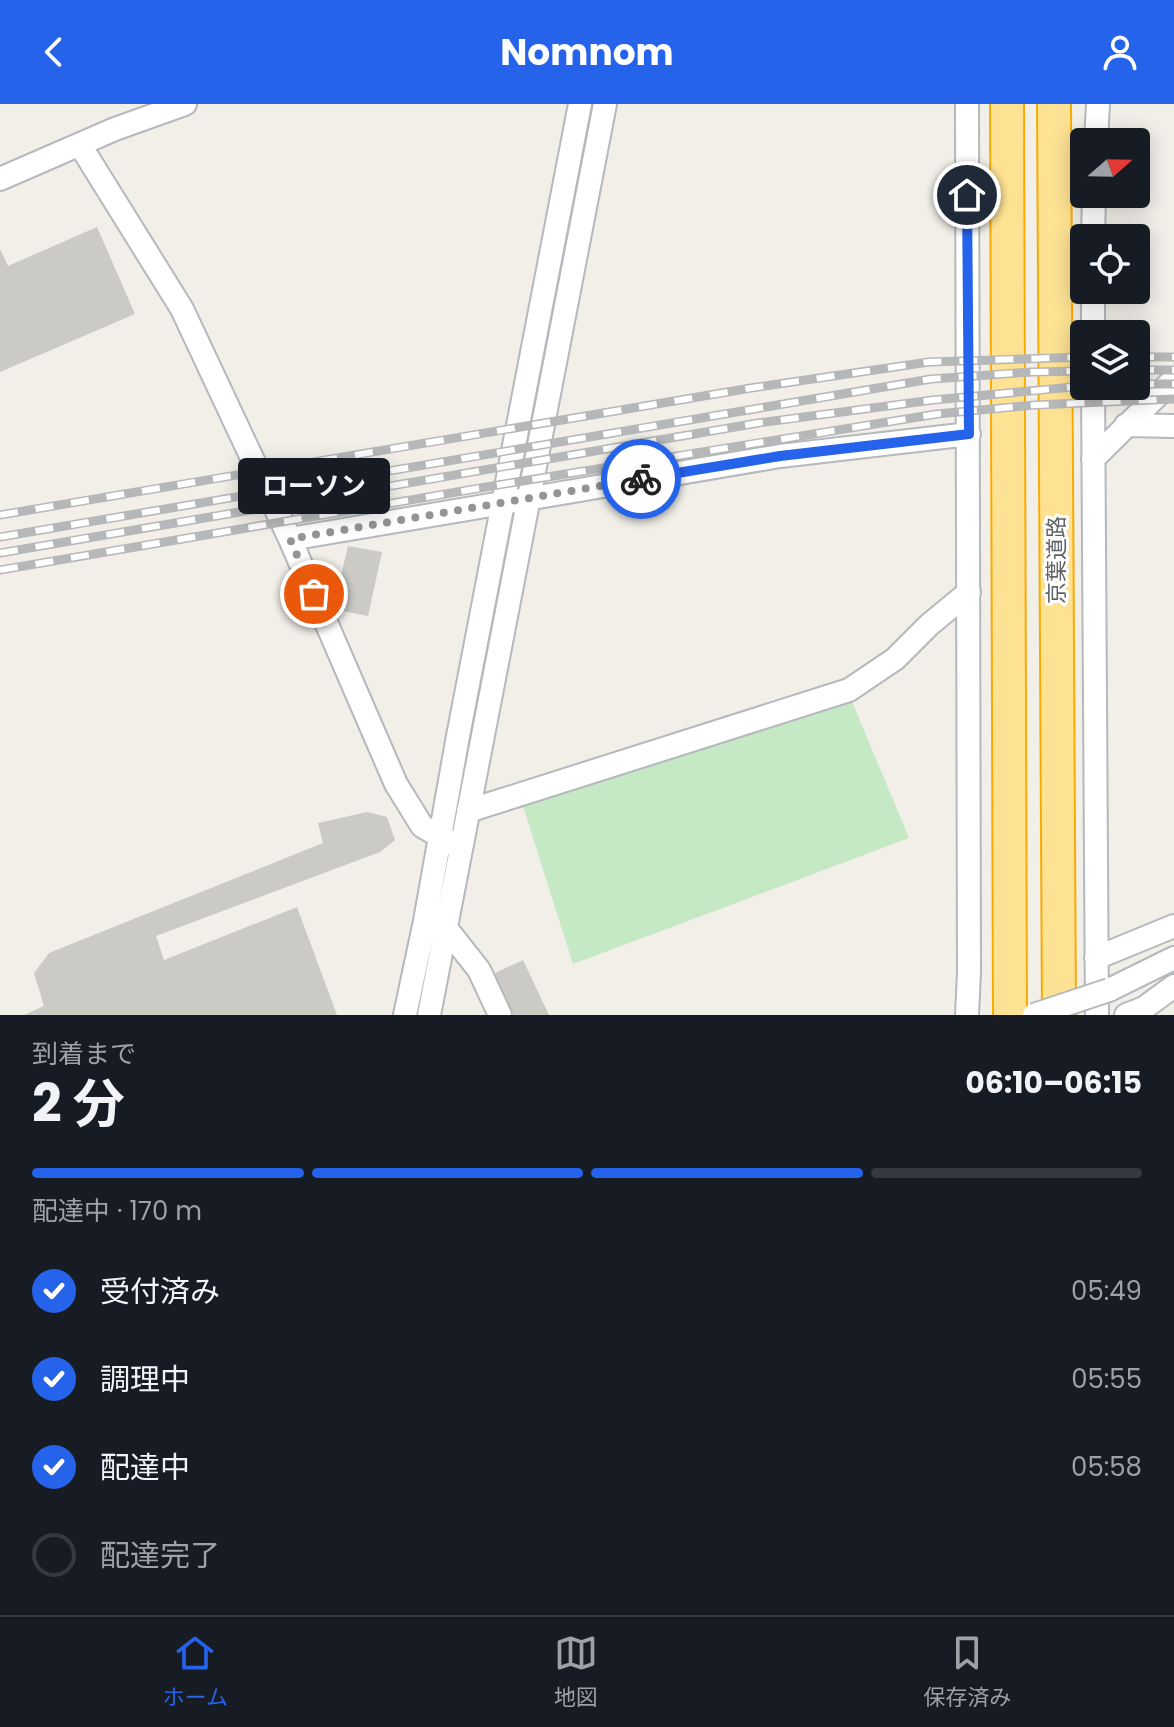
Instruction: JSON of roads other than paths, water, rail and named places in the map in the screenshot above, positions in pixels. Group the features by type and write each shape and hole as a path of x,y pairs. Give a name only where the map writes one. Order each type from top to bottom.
{"highway":[{"path":"1007,104 1010,1015"},
{"name":"京葉道路","path":"1054,104 1059,1015"}],"street":[{"path":"0,179 80,145 150,109 185,104"},
{"path":"405,1015 580,104"},
{"path":"429,1015 605,104"},
{"path":"967,104 967,1015"},
{"path":"1097,128 1098,104"},
{"path":"80,145 182,309 290,539 396,784 422,826 461,848"},
{"path":"1093,459 1174,379"},
{"path":"1093,400 1097,1015 1104,1015"},
{"path":"1126,425 1174,426"},
{"path":"290,539 780,456 969,434"},
{"path":"468,811 849,690 895,659 969,592"},
{"path":"425,921 446,928 479,970 500,1015"},
{"path":"1096,958 1174,926"},
{"path":"1034,1015 1109,990 1174,958"},
{"path":"1126,1015 1144,1008 1174,986"}],"railway":[{"path":"0,515 751,388 929,362 1070,357"},
{"path":"1150,357 1174,357"},
{"path":"1150,370 1174,370"},
{"path":"0,537 931,379 1070,371"},
{"path":"1150,384 1174,384"},
{"path":"0,553 758,423 933,400 1070,387"},
{"path":"0,570 937,414 1035,405 1174,399"}],"place":[{"name":"ローソン","path":"314,594"}]}
